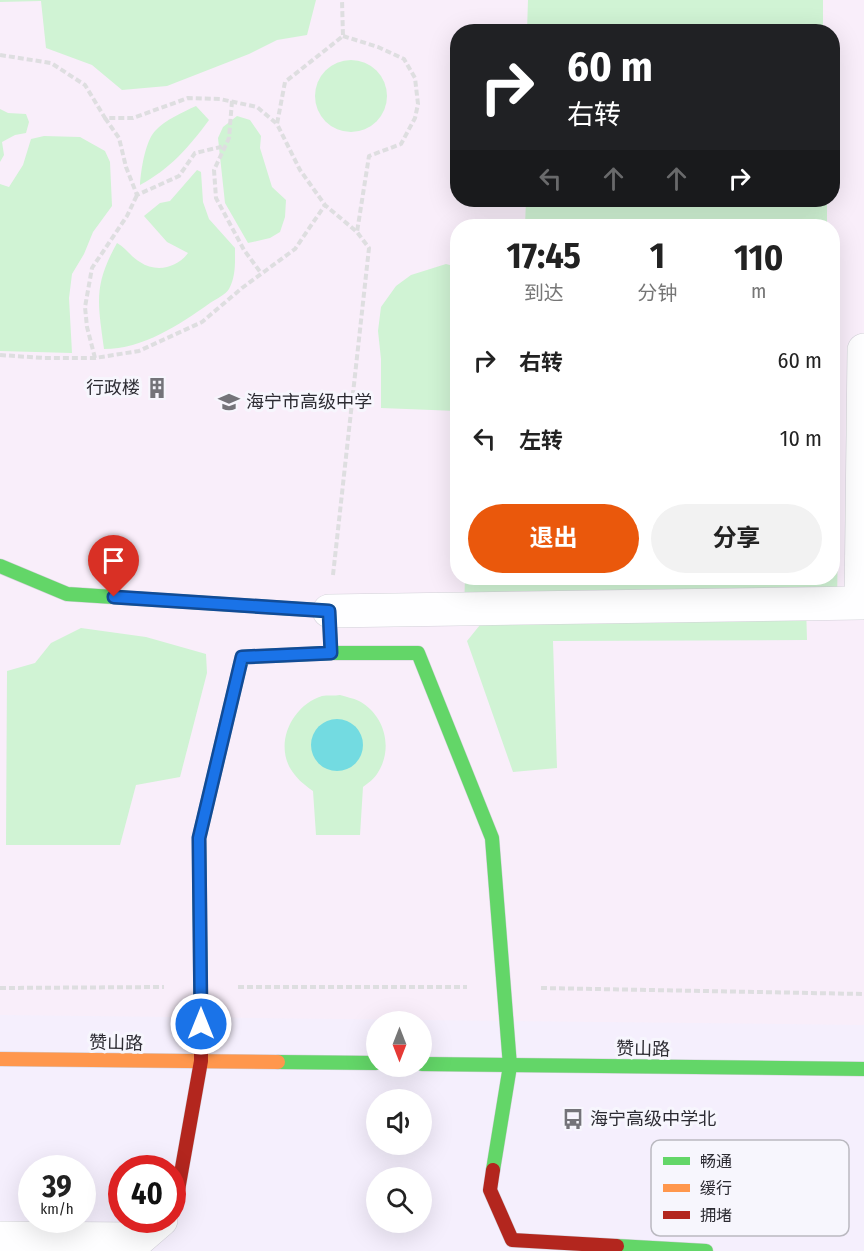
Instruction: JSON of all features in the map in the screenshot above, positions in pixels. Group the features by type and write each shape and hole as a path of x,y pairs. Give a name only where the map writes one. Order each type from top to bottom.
{"street":[{"path":"0,566 66,594 329,612 861,603 864,350"},
{"path":"329,612 331,653"},
{"path":"184,1155 201,1061 199,838 242,657 331,653 418,653 492,838 510,1066 490,1190 512,1240 706,1251"},
{"name":"赞山路","path":"0,1059 366,1063"},
{"name":"赞山路","path":"432,1064 864,1069"},
{"path":"0,1238 139,1239 146,1233"}],"path":[{"path":"342,0 343,36"},
{"path":"277,124 285,82 343,36"},
{"path":"343,36 378,47 404,59 415,78 418,104 415,118 401,144 369,156 357,232"},
{"path":"0,55 51,63 85,85 119,138 126,167 137,195"},
{"path":"105,118 133,118 188,98 220,99 257,107 277,124 300,170 325,205 357,232 369,248 329,612"},
{"path":"232,101 230,138 213,170 216,198 244,250 261,273"},
{"path":"95,358 87,327 85,307 92,268 111,242 137,195 179,176 195,153 225,146"},
{"path":"0,355 95,358 139,351 202,322 261,273 295,249 325,205"},
{"path":"0,988 402,986 864,994"}],"shaded area":[{"name":"海宁市高级中学","path":"0,0 864,0 864,1251 0,1251"},
{"name":"海宁市高级中学","path":"0,0 864,0 864,1025 432,1020 432,1011 366,1011 366,1019 0,1015"}],"green space":[{"path":"0,0 316,0 307,35 277,40 249,54 167,86 122,90 92,65 46,48 41,1 0,2"},
{"path":"528,0 823,0 823,24 527,24"},
{"path":"358,60 377,70 385,82 387,96 385,110 377,122 365,130 344,132 325,122 317,110 315,89 325,70 337,62"},
{"path":"196,106 209,120 178,157 161,172 140,185 144,156 155,131 169,120"},
{"path":"0,109 8,113 26,114 29,122 26,133 15,135 2,142 4,155 0,162"},
{"path":"237,116 250,120 261,136 260,148 272,187 286,200 285,217 280,232 270,238 248,243 225,203 218,138 223,127"},
{"path":"44,136 80,137 105,151 110,162 112,206 93,232 72,274 69,298 72,353 0,351 0,184 9,187 23,165 31,139"},
{"path":"197,170 201,172 203,202 209,219 235,248 234,274 229,289 160,334 133,345 104,349 99,295 109,258 117,243 137,260 159,268 178,262 188,253 167,242 144,216 160,203 170,201"},
{"path":"526,207 827,207 827,219 525,219"},
{"path":"446,264 450,265 450,411 381,408 381,359 378,331 381,307 396,286 411,275"},
{"path":"465,585 837,585 837,604 806,605 807,640 553,641 557,768 513,772 467,641 492,610 464,610"},
{"path":"81,628 146,637 206,654 207,673 180,777 136,785 120,845 6,845 7,671 35,663 51,643"},
{"path":"340,695 359,701 375,715 384,733 385,754 377,774 363,787 360,835 316,835 313,791 300,781 290,768 286,758 286,736 295,716 303,707 322,696"}],"water":[{"path":"332,719 342,719 356,726 363,745 356,764 342,771 332,771 322,767 315,760 311,750 311,740 315,730 322,723"}],"traffic: fast":[{"path":"0,566 67,594 329,611 331,653 242,657 199,838 201,1020"},
{"path":"331,653 418,653 492,838 510,1066 493,1170"},
{"path":"278,1062 366,1063"},
{"path":"432,1064 864,1069"},
{"path":"617,1246 706,1251"}],"traffic: slow":[{"path":"0,1059 278,1062"}],"traffic: jam":[{"path":"184,1155 201,1061 201,1020"},
{"path":"493,1170 490,1190 512,1240 617,1246"}],"place":[{"name":"行政楼","path":"157,388"},
{"name":"海宁市高级中学","path":"229,402"},
{"name":"海宁高级中学北","path":"573,1119"}],"route":[{"path":"114,597 329,611 331,653 242,657 199,838 201,1024"}]}
